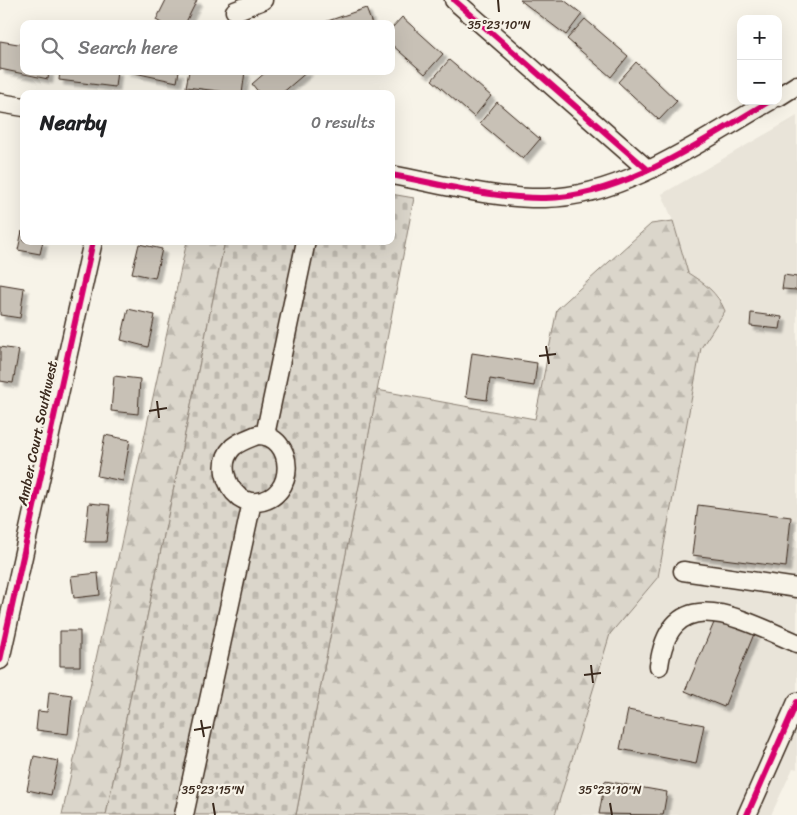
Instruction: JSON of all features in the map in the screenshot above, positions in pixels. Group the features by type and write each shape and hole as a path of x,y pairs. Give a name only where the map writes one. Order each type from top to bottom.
{"street":[{"path":"235,11 263,0"},
{"path":"454,0 647,169"},
{"path":"782,94 797,85"},
{"path":"0,103 20,106"},
{"path":"395,177 514,197 547,198 594,191 647,169 763,105"},
{"name":"Amber Court Southwest","path":"0,660 92,245"},
{"path":"265,435 305,245"},
{"path":"258,435 265,435 281,447 287,468 286,478 282,488 265,501 252,502 243,500 230,488 226,479 226,459 233,447 240,442 258,435"},
{"path":"184,815 252,502"},
{"path":"683,571 797,588"},
{"path":"659,666 662,645 671,628 683,616 709,611 737,619 797,643"},
{"path":"747,815 797,702"}],"shaded area":[{"path":"797,116 797,769 793,768 771,815 555,815 610,634 658,577 701,348 725,311 720,298 702,282 688,273 673,221 662,194"}],"green space":[{"path":"395,195 414,198 296,815 106,815 224,245 395,245"},
{"path":"673,221 688,273 710,289 719,299 725,311 701,348 658,577 610,634 555,815 296,815 377,390 535,419 557,309 651,224"},
{"path":"186,245 224,245 106,815 62,815"}],"building":[{"path":"166,0 197,0 187,20 156,20"},
{"path":"520,0 564,0 582,14 566,35"},
{"path":"366,8 370,20 331,20"},
{"path":"402,17 443,54 425,74 395,48 395,25"},
{"path":"585,19 628,56 611,77 567,39"},
{"path":"0,41 20,44 20,73 0,69"},
{"path":"449,60 491,96 474,117 432,80"},
{"path":"636,62 677,101 659,120 618,82"},
{"path":"29,75 48,75 48,79"},
{"path":"60,75 116,75 115,87 59,80"},
{"path":"144,75 178,75 177,82"},
{"path":"188,75 244,75 243,90 210,90 186,87"},
{"path":"262,75 303,75 286,90 257,90 252,84"},
{"path":"497,102 540,139 523,159 480,123"},
{"path":"20,240 20,245 42,245 40,254 18,250"},
{"path":"139,245 162,249 155,278 132,273"},
{"path":"784,275 797,277 797,290 782,289"},
{"path":"0,284 24,288 20,318 0,315"},
{"path":"128,309 155,315 148,347 121,340"},
{"path":"751,313 782,317 780,329 750,326"},
{"path":"0,347 19,350 13,383 0,381"},
{"path":"472,353 537,363 534,386 490,379 487,400 466,397"},
{"path":"114,376 140,379 138,414 111,411"},
{"path":"105,435 130,440 123,481 97,476"},
{"path":"89,503 110,505 106,542 85,542"},
{"path":"698,505 791,517 786,567 692,555"},
{"path":"98,573 100,595 74,598 71,576"},
{"path":"716,618 754,634 724,707 685,691"},
{"path":"60,631 80,631 80,666 60,666"},
{"path":"49,692 72,695 68,734 36,730 38,711 47,712"},
{"path":"628,710 704,725 696,764 620,749"},
{"path":"34,756 58,761 51,795 27,790"},
{"path":"605,781 667,792 663,815 599,814"}],"cycle path":[{"path":"454,0 647,169"},
{"path":"395,176 506,196 545,198 575,195 604,188 634,177 691,148 763,105"},
{"path":"0,660 92,245"},
{"path":"747,815 797,702"}]}
